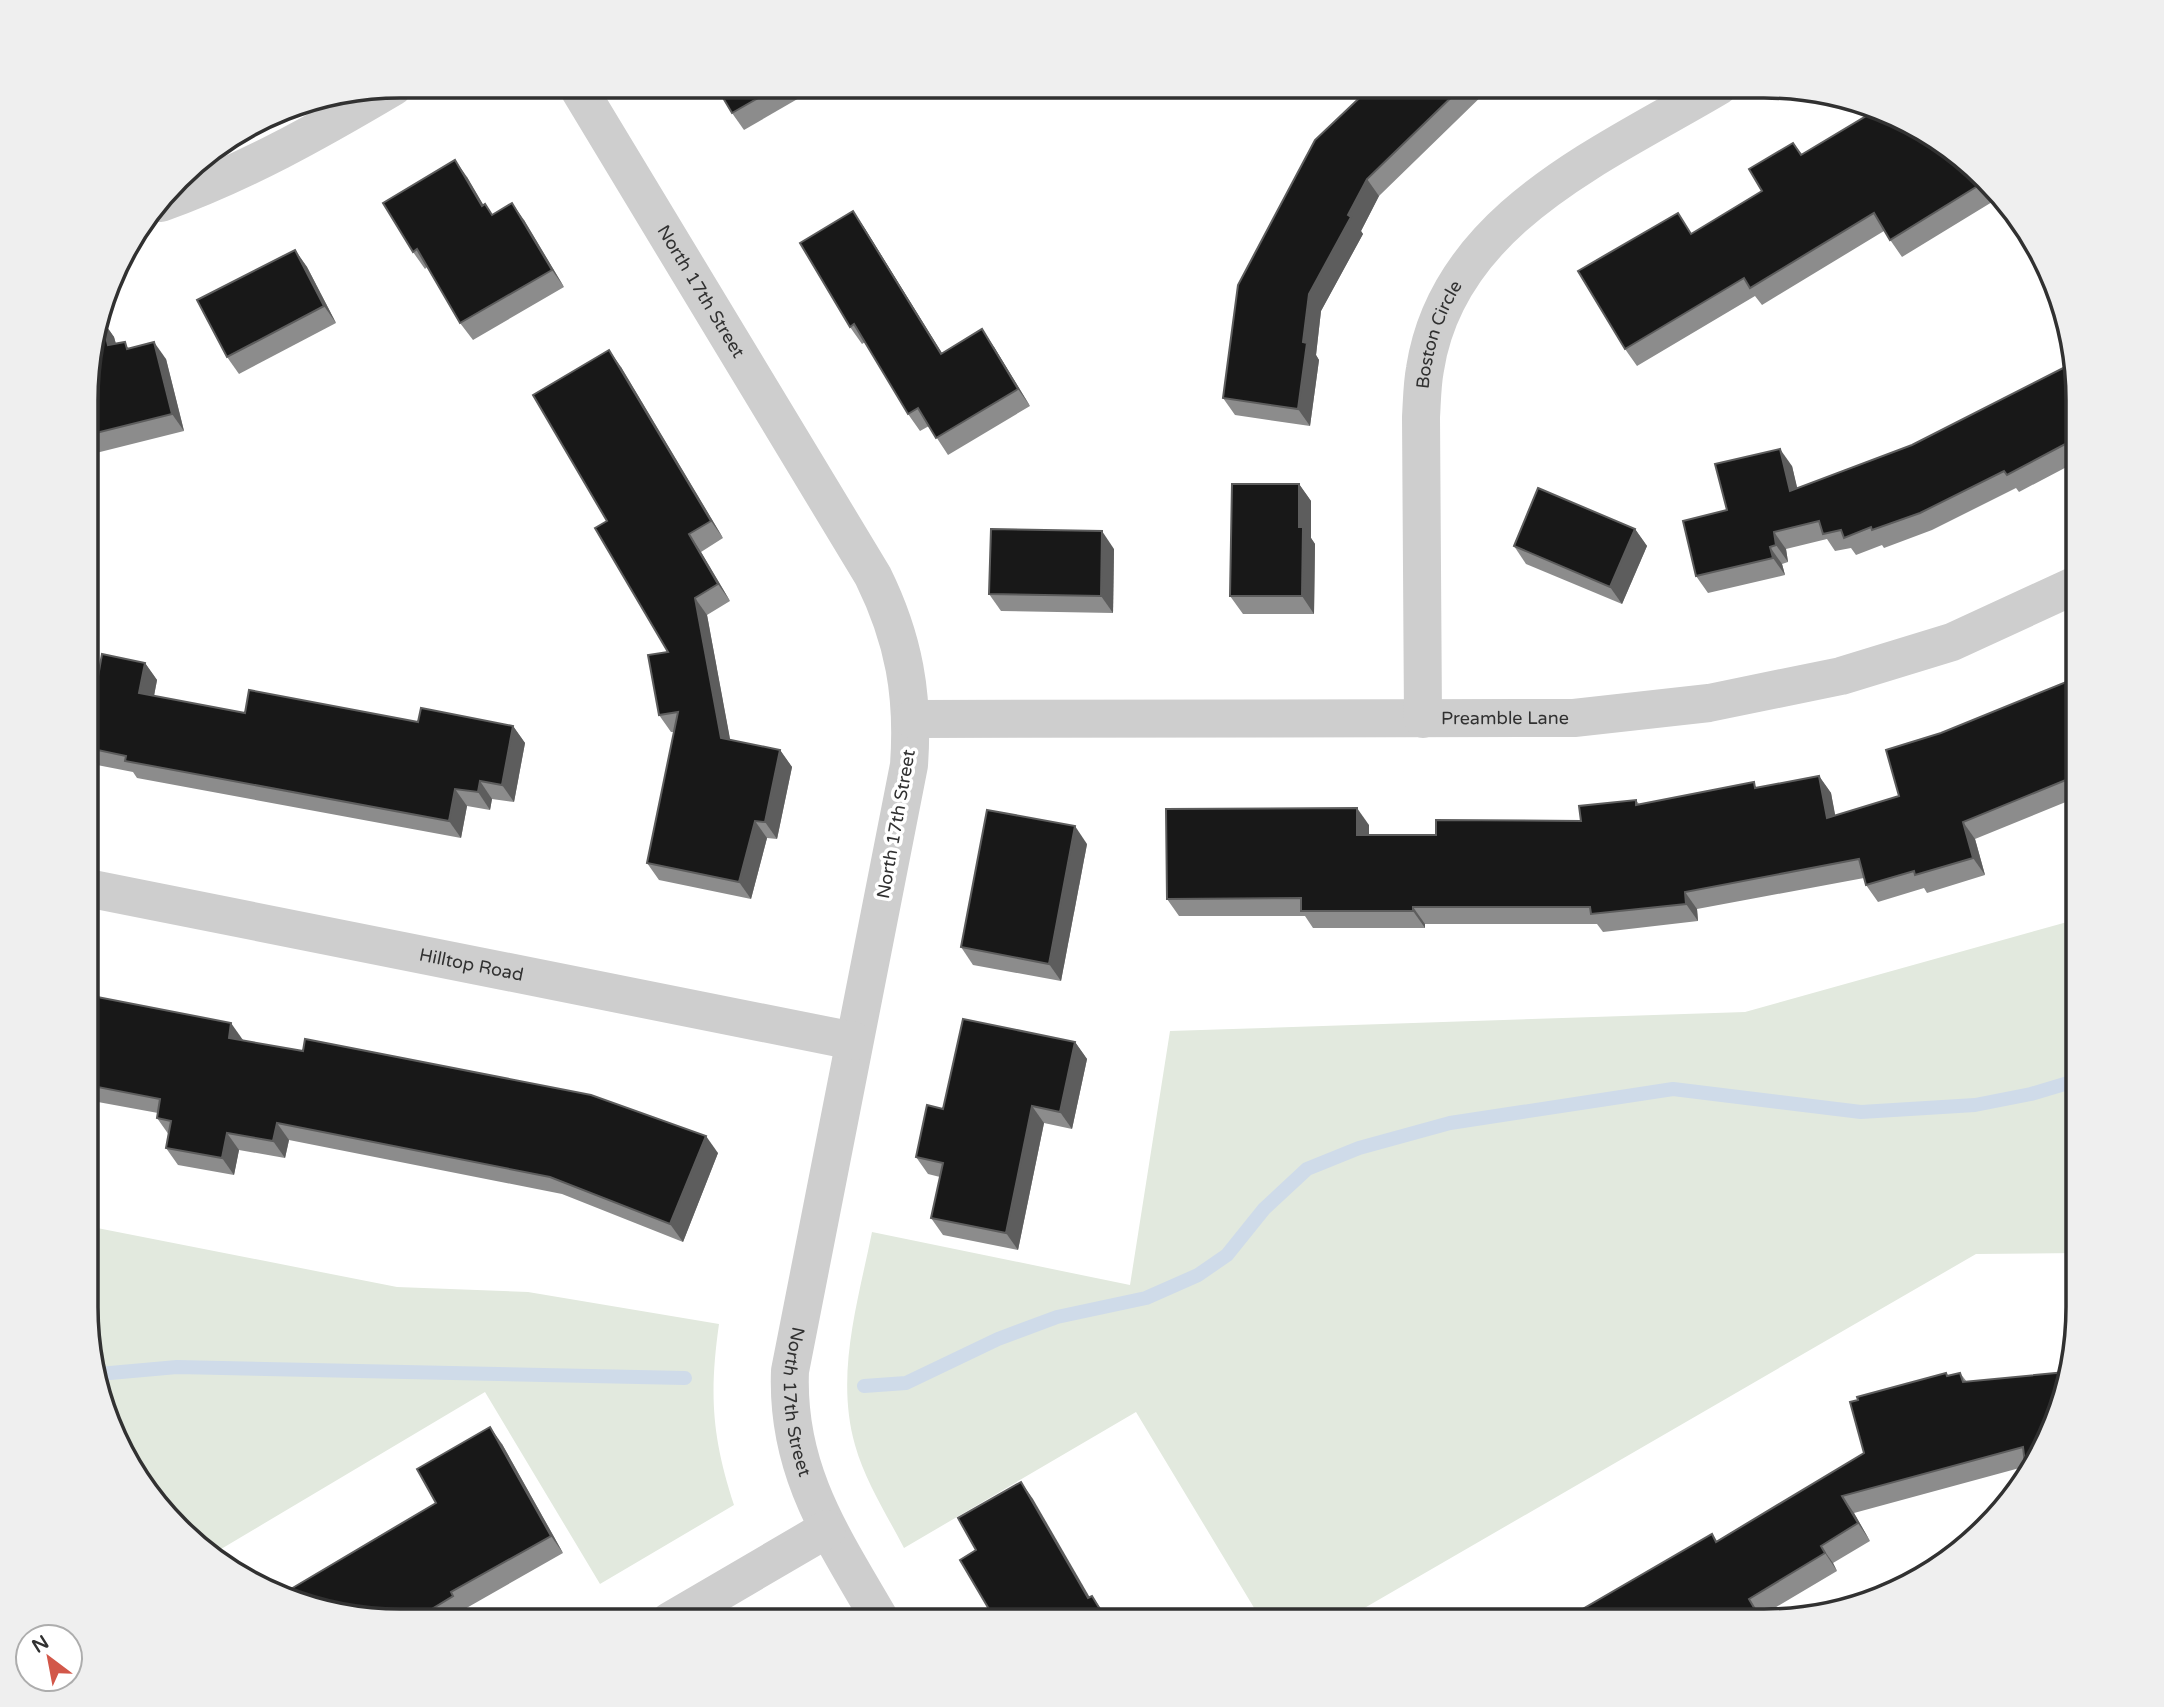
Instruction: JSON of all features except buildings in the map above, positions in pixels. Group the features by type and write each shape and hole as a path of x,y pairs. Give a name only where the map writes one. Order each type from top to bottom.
{"street":[{"name":"North 17th Street","path":"584,98 873,576 890,610 901,647 912,719 909,765 790,1371 789,1399 795,1445 808,1489 827,1528 874,1609"},
{"name":"Boston Circle","path":"1423,719 1421,417 1425,368 1448,301 1470,261 1498,228 1529,202 1699,98"},
{"path":"176,198 223,181 371,100"},
{"name":"Preamble Lane","path":"912,719 1574,718 1709,703 1841,676 1952,642 2066,590"},
{"name":"Hilltop Road","path":"98,890 854,1041"},
{"path":"690,1609 827,1528"}],"shaded area":[{"path":"2066,922 2066,1253 1976,1254 1363,1609 1255,1609 1136,1412 904,1548 870,1485 859,1458 849,1418 847,1392 851,1338 872,1232 1130,1285 1170,1031 1745,1012"},
{"path":"98,1228 397,1287 528,1292 719,1324 714,1373 715,1416 721,1458 734,1505 600,1584 485,1392 220,1550 160,1491 138,1458 114,1404 104,1366 99,1327"}],"waterway":[{"path":"864,1386 906,1383 998,1339 1057,1317 1146,1298 1198,1275 1227,1255 1264,1209 1307,1169 1359,1148 1450,1123 1673,1089 1861,1112 1975,1105 2031,1094 2066,1084"},
{"path":"106,1373 177,1367 685,1378"}]}
